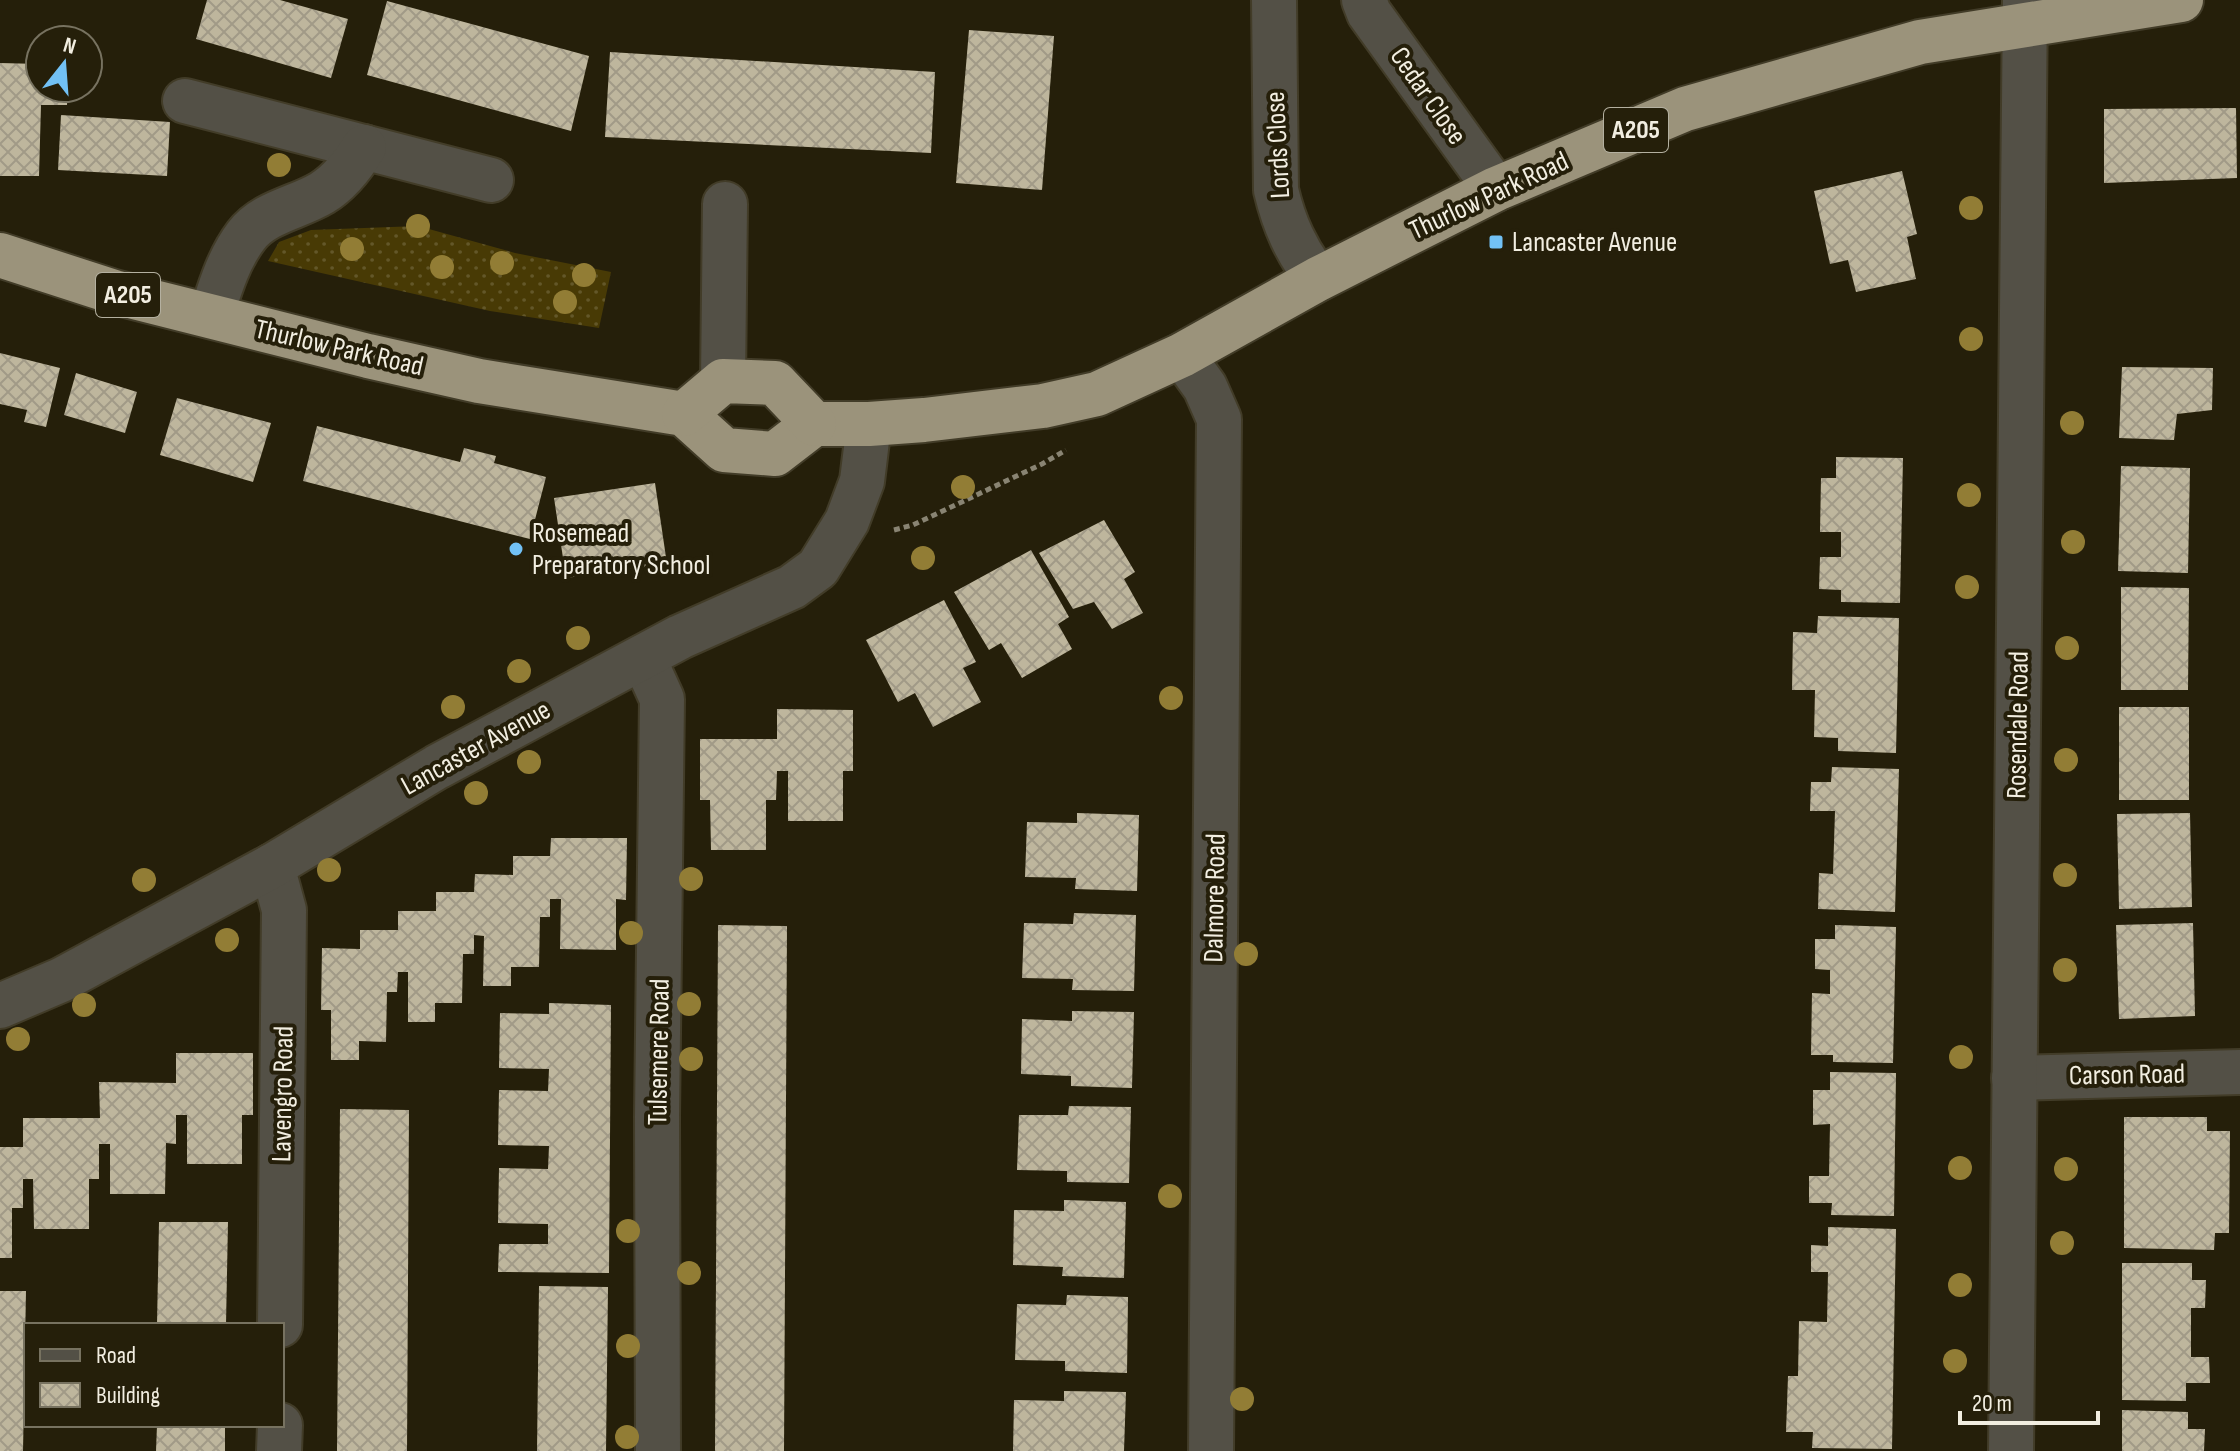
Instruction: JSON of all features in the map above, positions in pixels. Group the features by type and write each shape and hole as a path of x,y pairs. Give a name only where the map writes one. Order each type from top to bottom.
{"highway":[{"name":"Thurlow Park Road","path":"814,424 869,424 1043,406 1097,394 1182,355 1318,279 1496,189 1685,109 2025,13 2181,0"},
{"name":"Thurlow Park Road","path":"0,255 114,292 334,348 479,381 684,414"},
{"path":"723,381 775,383 814,424 775,454 724,450 684,414 723,381"}],"street":[{"name":"Lords Close","path":"1274,0 1276,190 1282,218 1293,243 1318,279"},
{"name":"Cedar Close","path":"1364,0 1386,37 1496,189"},
{"name":"Rosendale Road","path":"2011,1451 2025,13"},
{"path":"185,101 491,180"},
{"path":"211,316 227,268 247,234 266,219 323,192 349,170 364,147"},
{"path":"723,381 725,204"},
{"name":"Dalmore Road","path":"1182,355 1205,387 1219,419 1211,1451"},
{"name":"Lancaster Avenue","path":"0,1006 61,980 272,866 437,767 643,657 703,626 792,587 818,568 847,521 862,481 869,424"},
{"name":"Tulsemere Road","path":"643,657 662,699 657,1117 658,1451"},
{"name":"Lavengro Road","path":"272,866 284,910 280,1323"},
{"name":"Carson Road","path":"2014,1078 2240,1072"},
{"path":"279,1451 280,1427"}],"path":[{"path":"847,521 878,533 913,525 1042,464 1084,440 1097,394"}],"shaded area":[{"path":"418,226 515,253 611,272 599,328 490,311 268,261 279,242 311,230"}],"building":[{"path":"207,0 280,0 348,19 331,78 196,39"},
{"path":"387,1 589,56 571,131 367,75"},
{"path":"969,30 1054,36 1042,190 956,183"},
{"path":"610,52 935,72 931,153 605,137"},
{"path":"0,63 24,64 24,104 67,105 41,105 39,176 0,176"},
{"path":"2236,108 2237,178 2104,183 2104,109"},
{"path":"61,115 170,122 167,176 58,170"},
{"path":"1902,171 1917,234 1907,237 1916,279 1856,292 1848,260 1830,264 1814,191"},
{"path":"0,353 60,368 46,427 24,422 27,410 0,404"},
{"path":"2122,367 2213,368 2212,410 2177,414 2174,440 2119,438"},
{"path":"76,373 137,392 125,433 64,415"},
{"path":"177,398 271,423 253,482 160,455"},
{"path":"317,426 460,462 464,448 496,456 494,463 546,477 530,539 303,481"},
{"path":"1836,457 1903,458 1900,603 1841,602 1841,590 1819,589 1820,557 1841,557 1841,532 1820,532 1821,478 1836,478"},
{"path":"2121,466 2190,468 2188,573 2118,571"},
{"path":"655,483 667,564 566,578 554,498"},
{"path":"1104,520 1135,572 1124,579 1143,613 1112,629 1094,602 1073,609 1039,553"},
{"path":"1031,550 1069,617 1058,624 1072,649 1022,678 1001,643 989,650 954,592"},
{"path":"2121,587 2189,588 2188,690 2121,690"},
{"path":"944,600 976,662 963,668 981,702 933,727 915,693 898,702 866,640"},
{"path":"1818,616 1899,618 1896,753 1838,751 1838,738 1814,737 1815,690 1792,690 1793,632 1817,633"},
{"path":"2119,707 2189,707 2189,800 2119,800"},
{"path":"777,709 853,710 853,771 843,771 843,821 788,821 788,771 777,771 776,800 766,800 766,850 711,850 710,800 700,800 700,739 777,739"},
{"path":"1832,767 1899,769 1895,912 1818,909 1819,873 1833,874 1835,811 1810,811 1811,782 1831,782"},
{"path":"1077,813 1139,815 1137,891 1075,889 1076,878 1025,877 1027,822 1077,823"},
{"path":"2190,813 2192,907 2119,909 2117,814"},
{"path":"551,838 627,838 626,900 616,899 616,950 560,949 561,899 550,899 550,917 540,917 539,967 511,967 511,986 483,986 484,936 474,935 474,954 463,954 462,1003 435,1003 435,1022 408,1022 408,972 398,972 397,992 387,992 386,1042 359,1041 359,1060 331,1060 331,1010 321,1010 322,948 360,949 360,930 398,930 398,911 436,911 436,892 474,892 475,874 513,875 513,856 550,856"},
{"path":"1074,913 1136,915 1134,991 1072,990 1073,979 1022,978 1024,923 1073,924"},
{"path":"2193,923 2195,1016 2119,1019 2116,925"},
{"path":"718,925 787,926 784,1451 715,1451"},
{"path":"1835,925 1896,927 1893,1063 1833,1062 1833,1055 1811,1055 1812,993 1830,994 1830,970 1815,969 1815,939 1835,939"},
{"path":"549,1003 611,1005 609,1273 498,1272 499,1244 548,1244 548,1224 498,1223 499,1168 548,1169 549,1146 498,1145 499,1090 548,1091 549,1069 499,1068 500,1013 549,1014"},
{"path":"1072,1011 1134,1012 1132,1088 1071,1086 1071,1076 1021,1074 1022,1019 1072,1021"},
{"path":"176,1053 253,1053 253,1115 242,1115 242,1164 187,1164 187,1115 176,1115 176,1144 166,1143 165,1194 110,1194 110,1144 99,1144 99,1179 89,1179 89,1229 34,1229 33,1179 23,1179 23,1208 12,1208 12,1258 0,1258 0,1147 23,1147 23,1118 100,1118 99,1082 176,1083"},
{"path":"1830,1072 1896,1073 1894,1216 1831,1215 1832,1203 1809,1203 1809,1176 1829,1176 1830,1124 1813,1125 1813,1090 1830,1090"},
{"path":"1069,1106 1131,1107 1129,1183 1067,1182 1067,1171 1017,1170 1019,1115 1068,1115"},
{"path":"340,1109 409,1110 407,1451 337,1451"},
{"path":"2124,1117 2207,1117 2207,1131 2230,1131 2229,1233 2215,1233 2214,1250 2124,1248"},
{"path":"1064,1200 1126,1202 1124,1278 1062,1276 1063,1267 1013,1265 1014,1210 1064,1211"},
{"path":"159,1222 228,1222 226,1323 157,1323"},
{"path":"1828,1227 1896,1229 1892,1449 1812,1448 1813,1432 1786,1432 1788,1376 1798,1376 1799,1321 1827,1322 1828,1272 1811,1272 1811,1245 1828,1246"},
{"path":"2122,1263 2192,1263 2192,1280 2206,1280 2205,1308 2191,1308 2191,1357 2209,1357 2210,1383 2186,1383 2186,1401 2122,1400"},
{"path":"539,1286 608,1287 606,1451 537,1451"},
{"path":"0,1291 26,1291 23,1451 0,1451"},
{"path":"1067,1295 1128,1297 1127,1373 1065,1371 1065,1361 1015,1360 1017,1304 1066,1305"},
{"path":"1064,1391 1126,1392 1124,1451 1013,1451 1014,1400 1064,1401"},
{"path":"2122,1410 2188,1412 2188,1429 2205,1429 2204,1451 2122,1451"},
{"path":"157,1427 225,1427 225,1451 156,1451"}],"place":[{"name":"Lancaster Avenue","path":"1496,242"},
{"name":"Rosemead Preparatory School","path":"516,549"}]}
